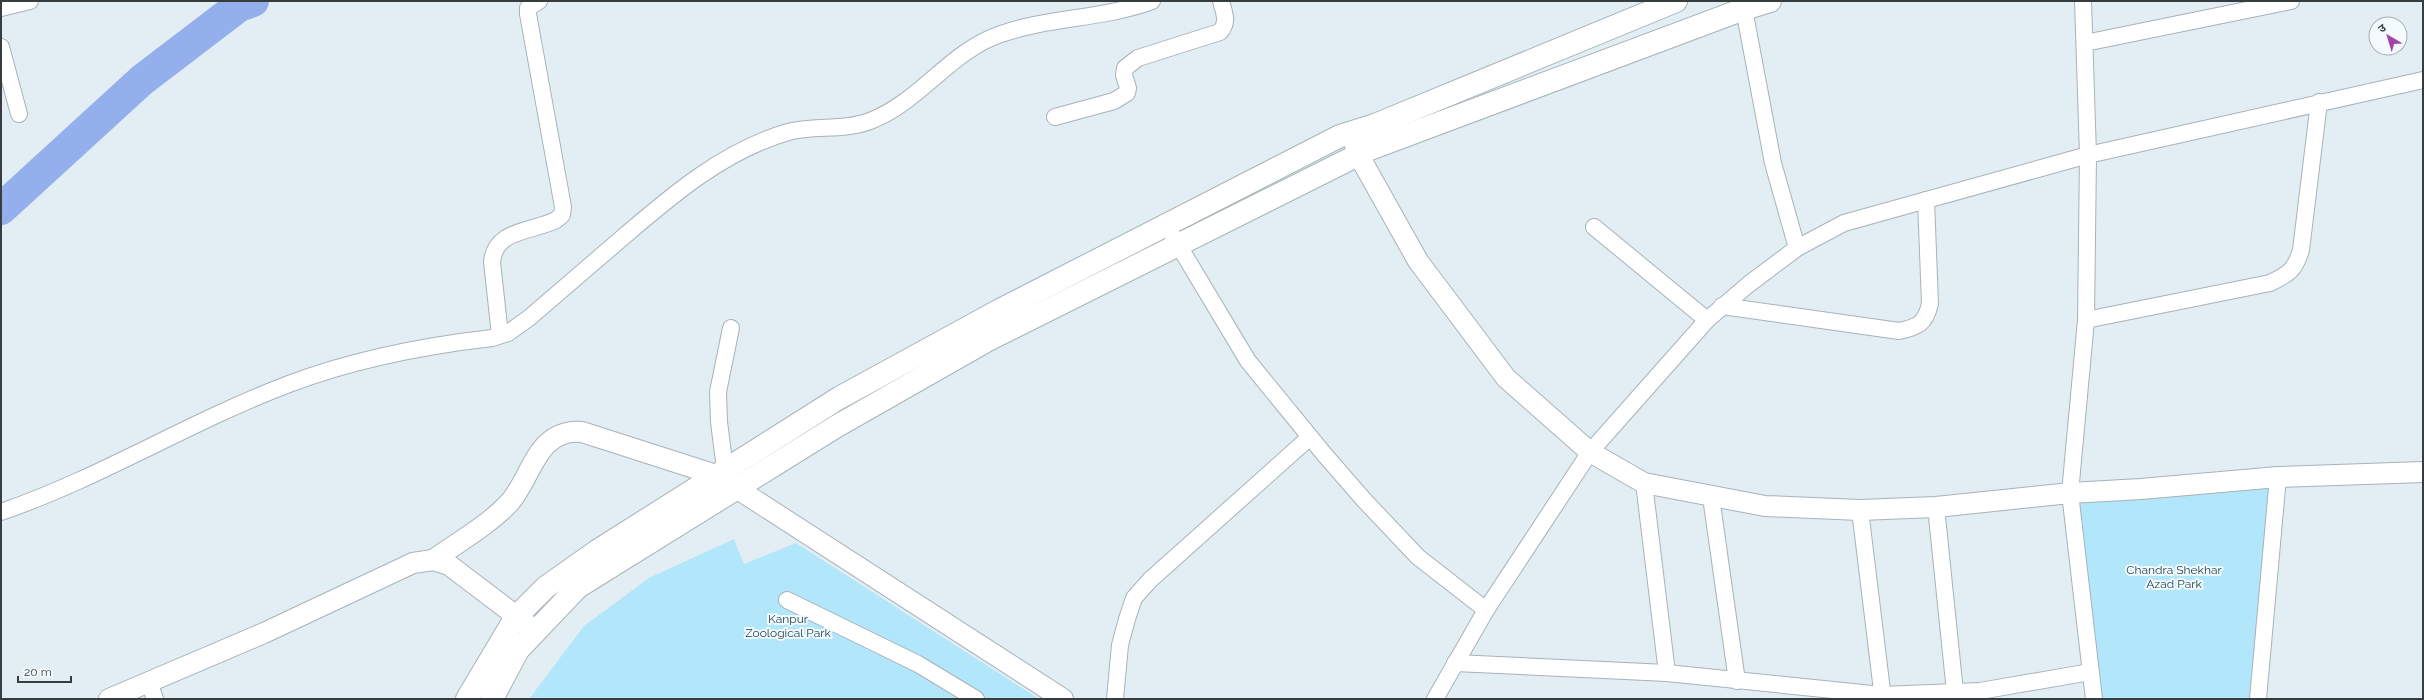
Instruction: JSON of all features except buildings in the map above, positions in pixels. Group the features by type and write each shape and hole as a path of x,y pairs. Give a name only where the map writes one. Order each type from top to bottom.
{"main road":[{"path":"467,699 516,617 546,587 597,551 839,398 1000,310 1166,224 1350,132 1375,125 1676,1"},
{"path":"492,699 518,650 578,587 738,489 837,426 988,340 1358,154 1744,9 1770,1"}],"street":[{"path":"1,8 30,1"},
{"path":"500,335 492,262 493,252 498,243 510,236 556,220 562,215 563,207 528,14 528,8 539,1"},
{"path":"1,512 91,475 264,395 316,374 383,354 500,335 529,318 687,183 744,150 788,132 869,122 908,98 965,52 999,35 1036,25 1118,12 1152,1"},
{"path":"1055,117 1114,101 1122,97 1128,88 1124,74 1125,68 1138,58 1220,32 1225,27 1226,19 1221,1"},
{"path":"2083,1 2088,155 2086,320 2070,492 2094,699"},
{"path":"2085,43 2291,1"},
{"path":"1744,9 1773,163 1796,248"},
{"path":"1,47 6,87 19,114"},
{"path":"1435,699 1486,610 1590,452 1706,320 1796,248 1844,223 2088,155 2319,102 2423,80"},
{"path":"2086,320 2270,283 2286,275 2296,265 2301,250 2319,102"},
{"path":"1350,132 1358,154 1418,261 1506,378 1590,452 1644,483 1765,506 1860,510 1936,507 2070,492 2141,489 2278,477 2423,472"},
{"path":"1722,306 1899,331 1912,328 1926,317 1930,304 1926,200"},
{"path":"1166,224 1248,361 1310,437 1364,500 1418,557 1486,610"},
{"path":"1594,227 1706,320"},
{"path":"721,472 718,392 731,328"},
{"path":"109,699 152,690 264,633 413,564 433,560 496,515 510,502 547,444 565,433 582,432 721,472 738,489 1063,699"},
{"path":"1115,699 1120,645 1134,598 1150,580 1310,437"},
{"path":"2258,699 2278,477"},
{"path":"1644,483 1667,673"},
{"path":"1711,496 1737,681"},
{"path":"1936,507 1955,692"},
{"path":"1860,510 1882,697"},
{"path":"433,560 449,565 536,631"},
{"path":"787,600 918,664 976,699"},
{"path":"1455,663 1667,673 1882,697 1955,692 1981,695 2090,672"}],"green space":[{"name":"Chandra Shekhar Azad Park","path":"2278,468 2258,699 2094,699 2069,495"},
{"name":"Kanpur Zoological Park","path":"734,539 744,564 796,543 1039,699 529,699 584,626 649,578"}],"waterway":[{"path":"1,209 142,80 239,6 253,1"}]}
